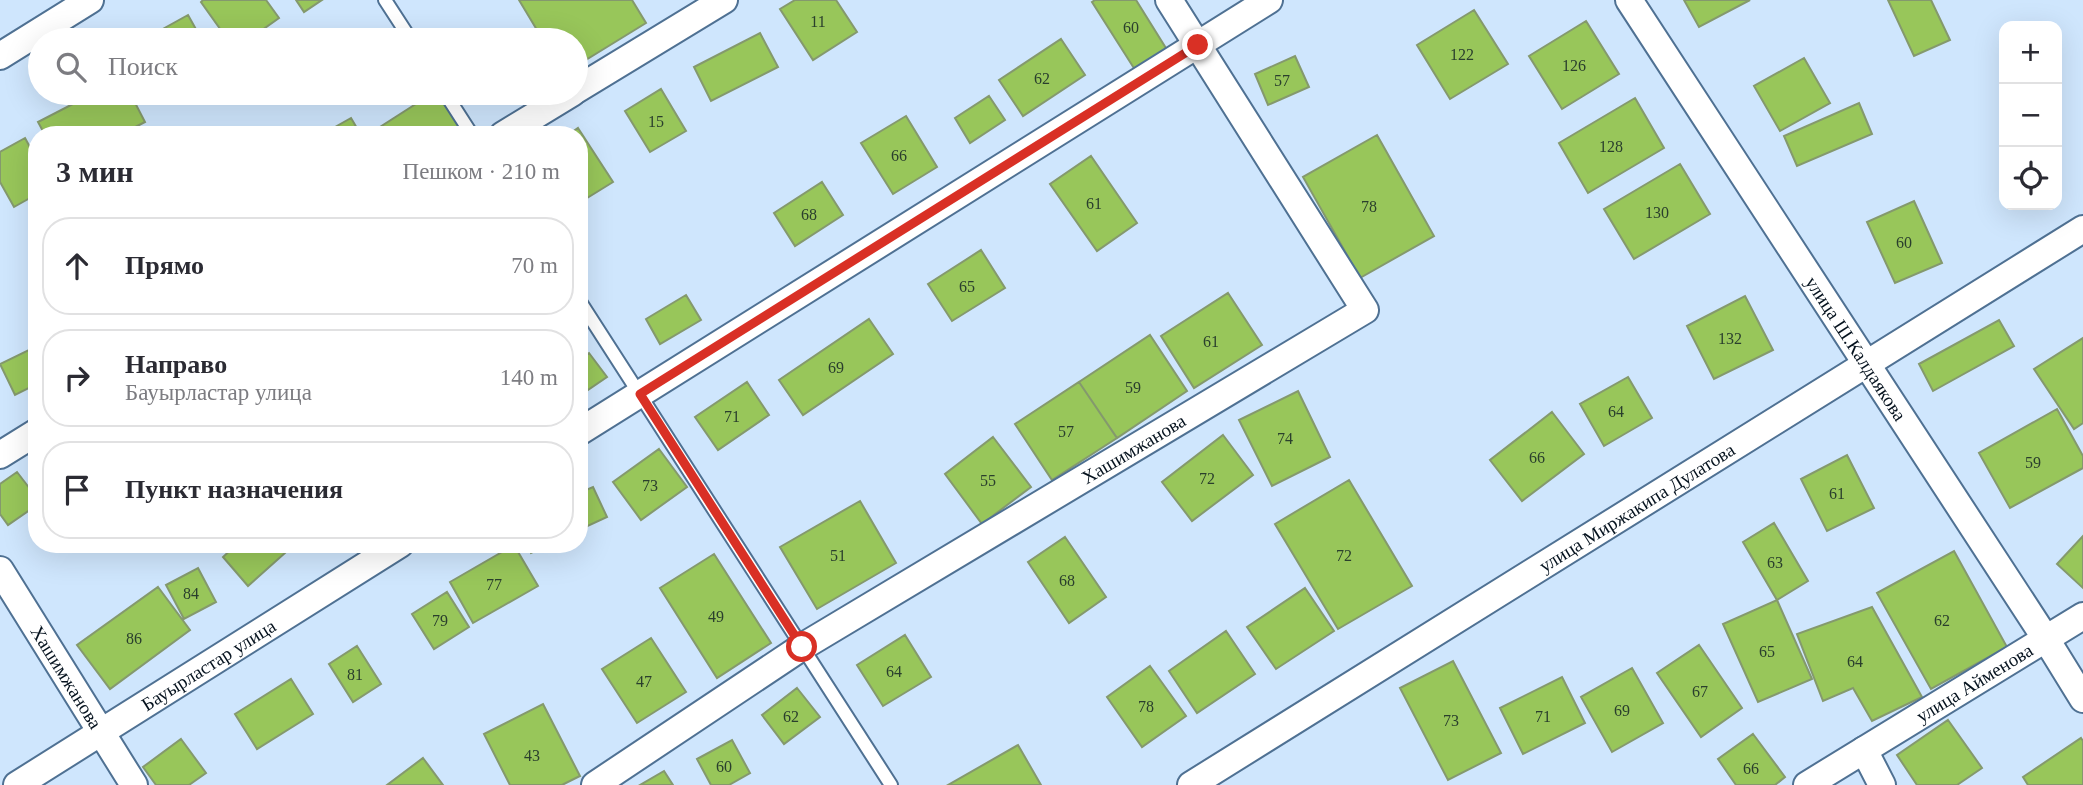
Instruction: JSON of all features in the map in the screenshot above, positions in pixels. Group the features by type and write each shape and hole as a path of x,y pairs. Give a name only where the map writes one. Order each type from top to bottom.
{"street":[{"path":"45,28 90,0"},
{"path":"588,83 724,0"},
{"name":"Хашимжанова","path":"595,785 802,647 1365,310 1169,0"},
{"path":"588,426 1269,0"},
{"name":"улица Ш.Калдаякова","path":"1629,0 2083,699"},
{"path":"0,56 28,39"},
{"path":"518,126 553,105"},
{"name":"улица Миржакипа Дулатова","path":"1191,785 2083,229"},
{"path":"0,455 28,438"},
{"name":"Бауырластар улица","path":"17,785 386,553"},
{"name":"Хашимжанова","path":"0,570 134,785"},
{"name":"улица Айменова","path":"1807,785 2083,616"},
{"path":"1864,750 1882,785"}],"lane":[{"path":"385,0 403,28"},
{"path":"453,105 466,126"},
{"path":"588,314 891,785"}],"building":[{"path":"266,0 279,18 265,28 219,28 201,2"},
{"path":"296,0 322,0 304,12"},
{"path":"519,0 632,0 646,23 588,59 588,28 536,28"},
{"path":"795,0 836,0 857,32 813,60 780,9"},
{"path":"1136,0 1169,53 1137,73 1092,2"},
{"path":"1684,0 1750,0 1699,27"},
{"path":"1888,0 1931,0 1950,40 1914,56"},
{"path":"1474,10 1508,64 1450,99 1417,45"},
{"path":"188,15 195,28 165,28"},
{"path":"1586,21 1619,74 1562,109 1529,56"},
{"path":"760,33 778,67 711,101 694,67"},
{"path":"1061,39 1085,75 1023,116 999,80"},
{"path":"1295,56 1309,87 1268,105 1255,74"},
{"path":"1804,58 1830,103 1780,131 1754,86"},
{"path":"661,89 686,131 650,152 625,111"},
{"path":"989,96 1005,120 970,143 955,118"},
{"path":"1635,98 1664,148 1588,193 1559,143"},
{"path":"1859,103 1872,134 1797,166 1784,136"},
{"path":"71,105 136,105 145,122 137,126 40,126 38,122"},
{"path":"414,105 446,105 460,126 382,126"},
{"path":"906,116 937,167 893,194 861,143"},
{"path":"351,118 356,126 337,126"},
{"path":"1377,135 1434,236 1360,278 1303,177"},
{"path":"25,138 28,144 28,199 14,207 0,182 0,152"},
{"path":"588,143 613,182 588,197"},
{"path":"1091,156 1137,223 1097,251 1050,184"},
{"path":"1680,164 1710,214 1634,259 1604,209"},
{"path":"822,182 843,215 795,246 774,213"},
{"path":"1914,201 1942,263 1895,283 1867,222"},
{"path":"981,250 1005,288 952,321 928,284"},
{"path":"1228,293 1262,345 1194,388 1161,336"},
{"path":"686,295 701,320 660,344 646,319"},
{"path":"1745,296 1773,350 1714,379 1687,326"},
{"path":"869,319 893,354 803,415 779,380"},
{"path":"1999,320 2014,346 1933,391 1919,364"},
{"path":"1150,335 1187,391 1117,438 1079,382"},
{"path":"2083,338 2083,423 2074,429 2034,369"},
{"path":"28,350 28,388 15,395 0,364"},
{"path":"588,354 607,377 588,390"},
{"path":"1628,377 1652,418 1604,446 1580,404"},
{"path":"747,382 769,415 718,450 695,417"},
{"path":"1079,382 1117,438 1052,480 1015,424"},
{"path":"1298,391 1330,457 1272,486 1239,420"},
{"path":"2057,409 2083,456 2083,468 2010,508 1979,453"},
{"path":"1552,412 1584,454 1522,501 1490,460"},
{"path":"1223,435 1253,475 1192,521 1162,482"},
{"path":"993,437 1031,487 982,524 945,474"},
{"path":"659,449 687,487 641,520 613,482"},
{"path":"1847,455 1874,508 1827,531 1801,479"},
{"path":"17,472 28,486 28,511 8,525 0,514 0,484"},
{"path":"1349,480 1412,586 1338,629 1275,524"},
{"path":"593,487 607,517 588,526 588,489"},
{"path":"860,501 896,563 817,609 780,547"},
{"path":"1774,523 1808,581 1777,600 1743,542"},
{"path":"2083,536 2083,588 2057,564"},
{"path":"1065,537 1106,597 1069,623 1028,562"},
{"path":"1954,551 2007,647 1931,689 1877,593"},
{"path":"227,553 285,553 248,586 223,557"},
{"path":"500,553 519,553 538,586 473,623 450,582"},
{"path":"714,554 771,643 717,678 660,588"},
{"path":"198,568 216,602 184,619 166,585"},
{"path":"158,587 190,630 110,689 77,645"},
{"path":"1305,588 1334,631 1276,669 1247,627"},
{"path":"447,592 469,627 434,649 412,614"},
{"path":"1777,600 1812,679 1758,702 1723,624"},
{"path":"1872,607 1922,697 1872,721 1853,688 1823,701 1797,634"},
{"path":"1226,631 1255,674 1197,713 1169,671"},
{"path":"905,635 931,677 883,706 857,665"},
{"path":"651,638 686,692 637,723 602,669"},
{"path":"1699,645 1742,708 1701,737 1657,673"},
{"path":"357,646 381,684 353,702 329,664"},
{"path":"1453,661 1501,753 1448,780 1400,688"},
{"path":"1150,666 1186,716 1142,747 1107,697"},
{"path":"1632,668 1663,723 1612,752 1581,697"},
{"path":"1562,677 1585,723 1523,754 1500,708"},
{"path":"291,679 313,714 257,749 235,714"},
{"path":"797,688 820,717 784,744 762,715"},
{"path":"543,704 580,776 562,785 510,785 484,734"},
{"path":"1948,720 1982,768 1957,785 1917,785 1897,755"},
{"path":"1753,734 1785,777 1775,785 1736,785 1718,759"},
{"path":"2081,738 2083,785 2028,785 2023,777"},
{"path":"181,739 206,773 189,785 156,785 143,767"},
{"path":"732,740 750,773 729,785 711,785 697,759"},
{"path":"1018,745 1041,785 948,785"},
{"path":"423,758 443,785 387,785"},
{"path":"664,771 673,785 640,785"}],"route":[{"path":"802,647 640,394 1198,45"}]}
